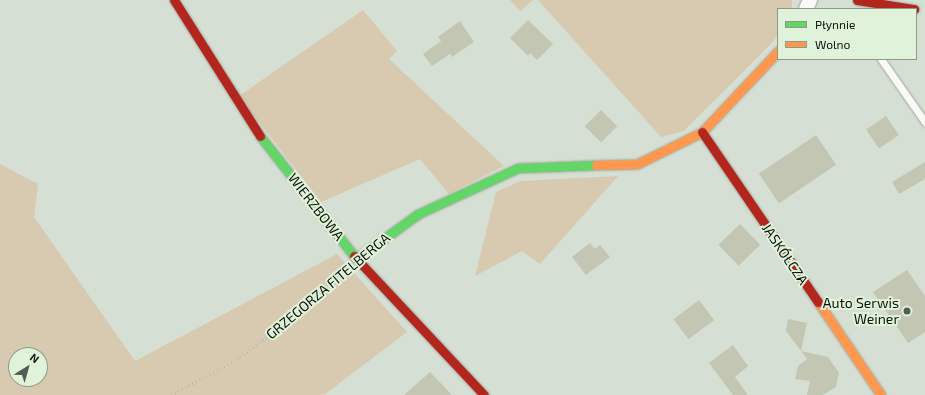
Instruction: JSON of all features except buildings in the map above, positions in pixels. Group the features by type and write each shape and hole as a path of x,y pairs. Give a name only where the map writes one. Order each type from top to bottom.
{"street":[{"name":"WIERZBOWA","path":"174,0 254,128 356,258 484,395"},
{"path":"857,0 909,8"},
{"name":"GRZEGORZA FITELBERGA","path":"356,258 418,214 518,168 637,164 702,132 777,52"},
{"name":"JASKÓŁCZA","path":"702,132 881,395"}],"lane":[{"path":"882,60 925,122"}],"path":[{"name":"GRZEGORZA FITELBERGA","path":"171,395 240,357 300,312 356,258"}],"shaded area":[{"path":"510,0 533,0 520,11"},
{"path":"538,0 792,0 792,8 777,8 777,36 770,45 684,131 661,137"},
{"path":"363,10 397,51 389,59 504,166 449,194 420,159 321,202 239,96"},
{"path":"0,164 38,184 34,217 135,361 337,254 407,332 324,395 0,395"},
{"path":"618,176 540,264 522,251 475,276 496,192 521,181"}],"traffic: fast":[{"path":"260,136 354,256"},
{"path":"356,259 418,214 518,168 596,165"}],"traffic: slow":[{"path":"596,165 637,164 702,132 777,52"},
{"path":"818,302 881,395"}],"traffic: jam":[{"path":"174,0 260,136"},
{"path":"857,0 908,8"},
{"path":"702,132 818,302"},
{"path":"354,256 484,395"}],"place":[{"name":"Auto Serwis Weiner","path":"907,311"}]}
